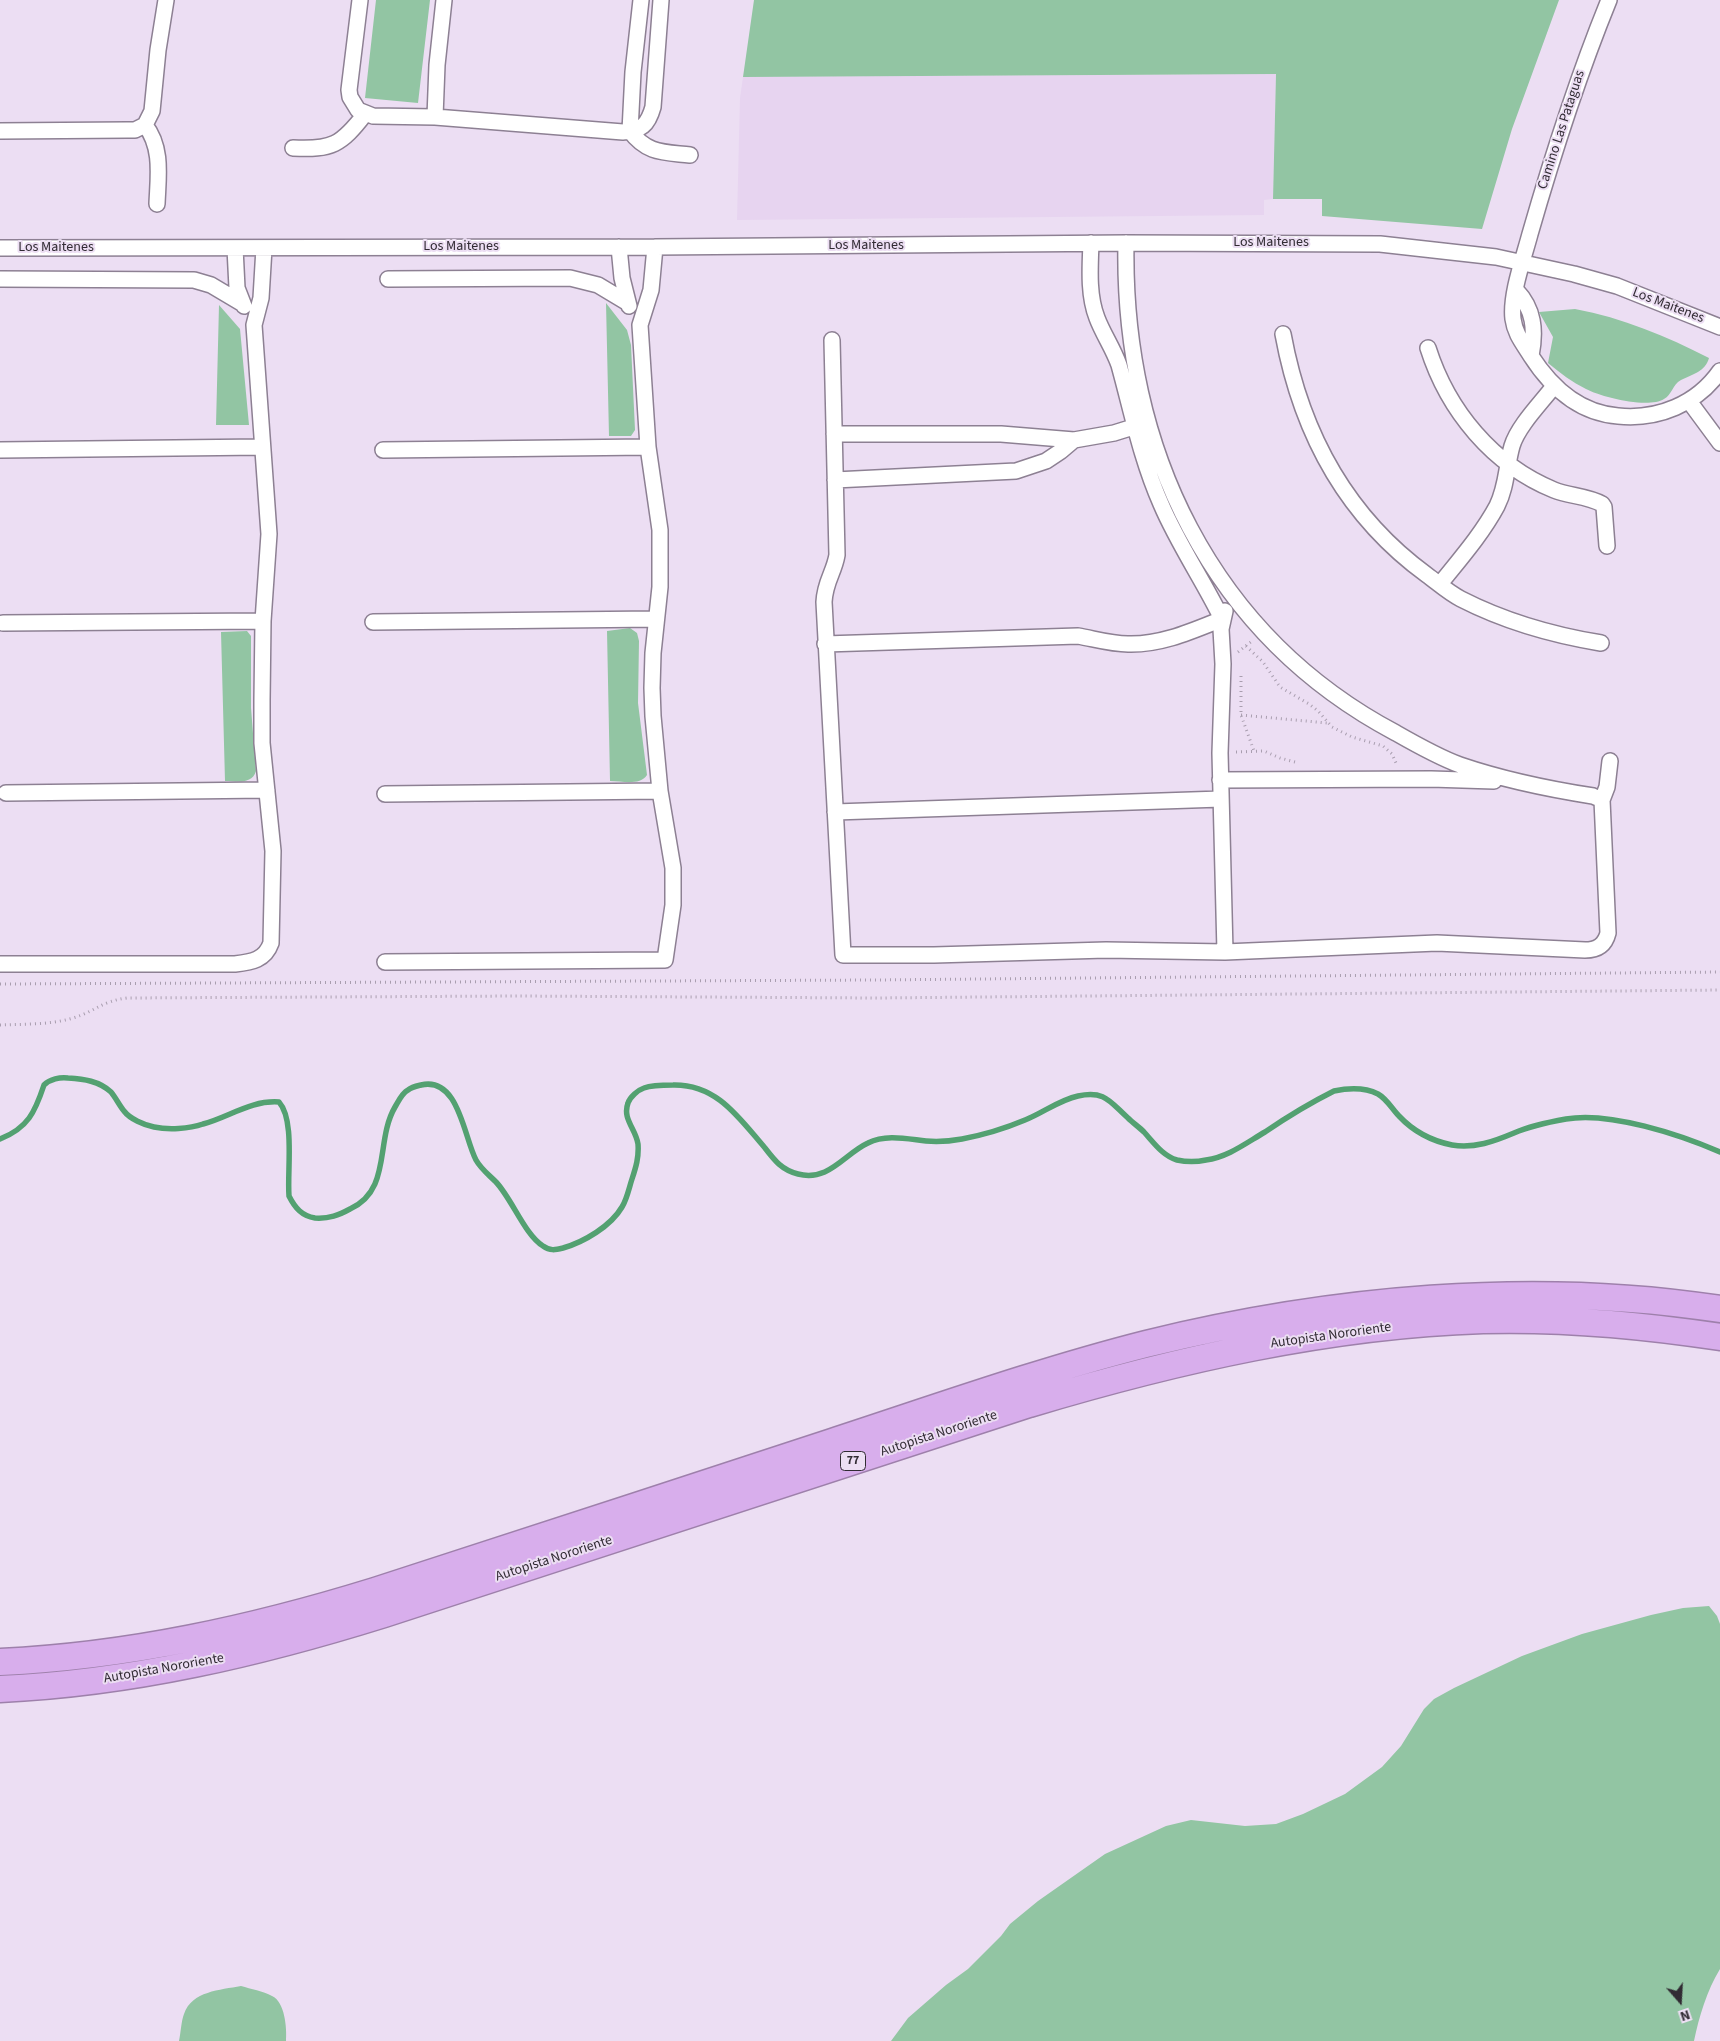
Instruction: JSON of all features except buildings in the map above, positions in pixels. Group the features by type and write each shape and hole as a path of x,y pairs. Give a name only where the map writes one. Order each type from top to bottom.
{"highway":[{"name":"Autopista Nororiente","path":"0,1662 110,1653 192,1639 268,1622 375,1591 1022,1380 1145,1344 1197,1333 1314,1312 1420,1300 1487,1296 1603,1297 1720,1309"},
{"name":"Autopista Nororiente","path":"0,1689 92,1682 165,1670 222,1659 311,1636 1029,1404 1112,1379 1175,1363 1342,1333 1484,1320 1575,1322 1638,1326 1720,1337"}],"street":[{"path":"0,131 135,130 145,125 152,111 158,50 166,0"},
{"path":"360,0 349,90 353,104 365,114 435,117 630,132 644,127 650,120 653,108 661,0"},
{"path":"435,117 437,65 444,0"},
{"path":"641,0 633,72 630,132 636,140 650,150 690,155"},
{"name":"Camino Las Pataguas","path":"1554,386 1531,356 1534,337 1533,321 1527,304 1516,290 1522,262 1563,124 1609,0"},
{"path":"293,148 327,147 348,133 365,114"},
{"path":"145,125 152,133 157,147 157,204"},
{"path":"1126,243 1128,322 1135,369 1144,462 1161,504 1222,619 1229,654 1220,753 1226,952"},
{"name":"Los Maitenes","path":"0,248 655,247 1126,243 1380,244 1496,256 1522,262 1617,286 1720,327"},
{"path":"1091,244 1090,288 1092,303 1119,364 1141,425 1158,457 1183,516 1232,596 1263,632 1304,671 1338,699 1368,719 1443,758 1516,782 1593,796 1602,800"},
{"path":"619,247 622,278 628,303 640,325"},
{"path":"385,962 665,960 673,905 673,868 660,791 652,688 660,587 660,530 648,447 640,325 651,290 655,247"},
{"path":"235,248 237,288 254,325"},
{"path":"0,964 235,964 261,958 271,943 274,896 273,851 262,743 263,622 269,534 254,325 261,298 264,248"},
{"path":"388,279 570,278 598,284 628,303"},
{"path":"0,279 194,280 211,285 243,304"},
{"path":"1284,334 1289,364 1303,411 1322,453 1355,505 1374,527 1416,567 1459,598 1513,622 1553,634 1601,643"},
{"path":"832,340 836,555 835,563 825,586 826,644 843,955 934,955 1106,950 1226,952 1437,943 1596,949 1605,943 1608,933 1602,800 1607,787 1610,761"},
{"path":"1428,348 1440,379 1453,404 1474,432 1509,466 1554,490 1602,504 1604,507 1607,546"},
{"path":"1440,584 1472,544 1497,505 1507,480 1512,447 1517,436 1554,386 1588,408 1614,416 1643,416 1674,408 1689,401 1706,387 1720,370"},
{"path":"1689,401 1720,443"},
{"path":"834,434 1001,434 1074,440 1141,425"},
{"path":"835,480 1016,471 1046,461 1061,452 1074,440"},
{"path":"0,450 262,447"},
{"path":"383,450 648,447"},
{"path":"826,644 1078,636 1105,642 1139,644 1163,641 1222,619 1232,596"},
{"path":"373,622 656,619"},
{"path":"3,623 263,622"},
{"path":"1431,779 1441,773 1444,768 1443,758"},
{"path":"1220,780 1431,779 1516,782"},
{"path":"6,793 267,790"},
{"path":"385,794 660,791"},
{"path":"835,812 1220,799"}],"path":[{"path":"1254,750 1241,716 1242,685 1229,654 1246,646 1263,632"},
{"path":"1246,646 1263,662 1280,687 1309,704 1336,730 1384,746 1395,759 1398,779"},
{"path":"1241,716 1327,723"},
{"path":"1220,753 1264,751 1280,758 1301,763"},
{"path":"1388,761 1395,759"},
{"path":"0,984 874,980 1720,972"},
{"path":"0,1025 54,1022 74,1018 110,1000 127,998 518,996 877,998 1720,990"}],"shaded area":[{"path":"1276,74 1273,199 1264,200 1264,215 737,220 740,98 743,77"}],"green space":[{"path":"376,0 430,0 418,103 365,98"},
{"path":"754,0 1559,0 1512,129 1482,229 1322,216 1322,199 1273,199 1276,74 743,77"},
{"path":"606,303 627,330 631,345 635,430 631,436 609,436"},
{"path":"219,305 240,329 249,425 216,425"},
{"path":"1575,309 1610,317 1644,329 1677,342 1709,358 1702,370 1678,382 1667,397 1657,402 1625,401 1593,392 1571,380 1548,363 1553,337 1539,312"},
{"path":"630,628 637,633 639,641 638,703 647,775 640,781 635,782 610,781 607,631"},
{"path":"247,631 251,636 251,708 256,771 247,780 239,782 225,781 221,632"},
{"path":"1709,1606 1717,1616 1720,1624 1720,1969 1704,2004 1694,2041 891,2041 908,2018 946,1985 968,1969 1001,1936 1010,1924 1038,1901 1105,1854 1166,1826 1191,1820 1245,1826 1276,1824 1303,1814 1345,1794 1382,1767 1401,1746 1424,1709 1434,1699 1454,1688 1522,1656 1582,1634 1651,1615 1683,1608"},
{"path":"241,1986 265,1993 276,1999 284,2016 286,2041 179,2041 184,2014 193,2000 208,1993"}],"waterway":[{"path":"0,1139 10,1135 24,1124 34,1111 44,1085 58,1078 85,1080 101,1085 111,1092 122,1109 130,1117 150,1126 160,1128 197,1126 250,1106 279,1102 284,1110 289,1133 289,1196 296,1208 303,1213 310,1217 325,1218 342,1213 363,1201 372,1190 377,1177 389,1120 399,1100 411,1088 421,1085 434,1085 444,1090 452,1099 478,1163 502,1189 536,1241 553,1250 571,1245 588,1237 611,1221 622,1207 627,1197 638,1153 637,1139 628,1119 628,1103 639,1090 658,1085 689,1086 715,1097 746,1125 779,1164 792,1172 809,1175 827,1171 859,1148 875,1140 897,1138 939,1141 970,1137 1010,1126 1064,1100 1087,1095 1101,1096 1111,1102 1163,1152 1172,1158 1184,1161 1203,1161 1229,1153 1334,1091 1351,1089 1362,1089 1378,1094 1387,1101 1404,1121 1417,1131 1437,1141 1452,1145 1484,1144 1540,1124 1583,1117 1603,1118 1644,1126 1720,1152"}]}
